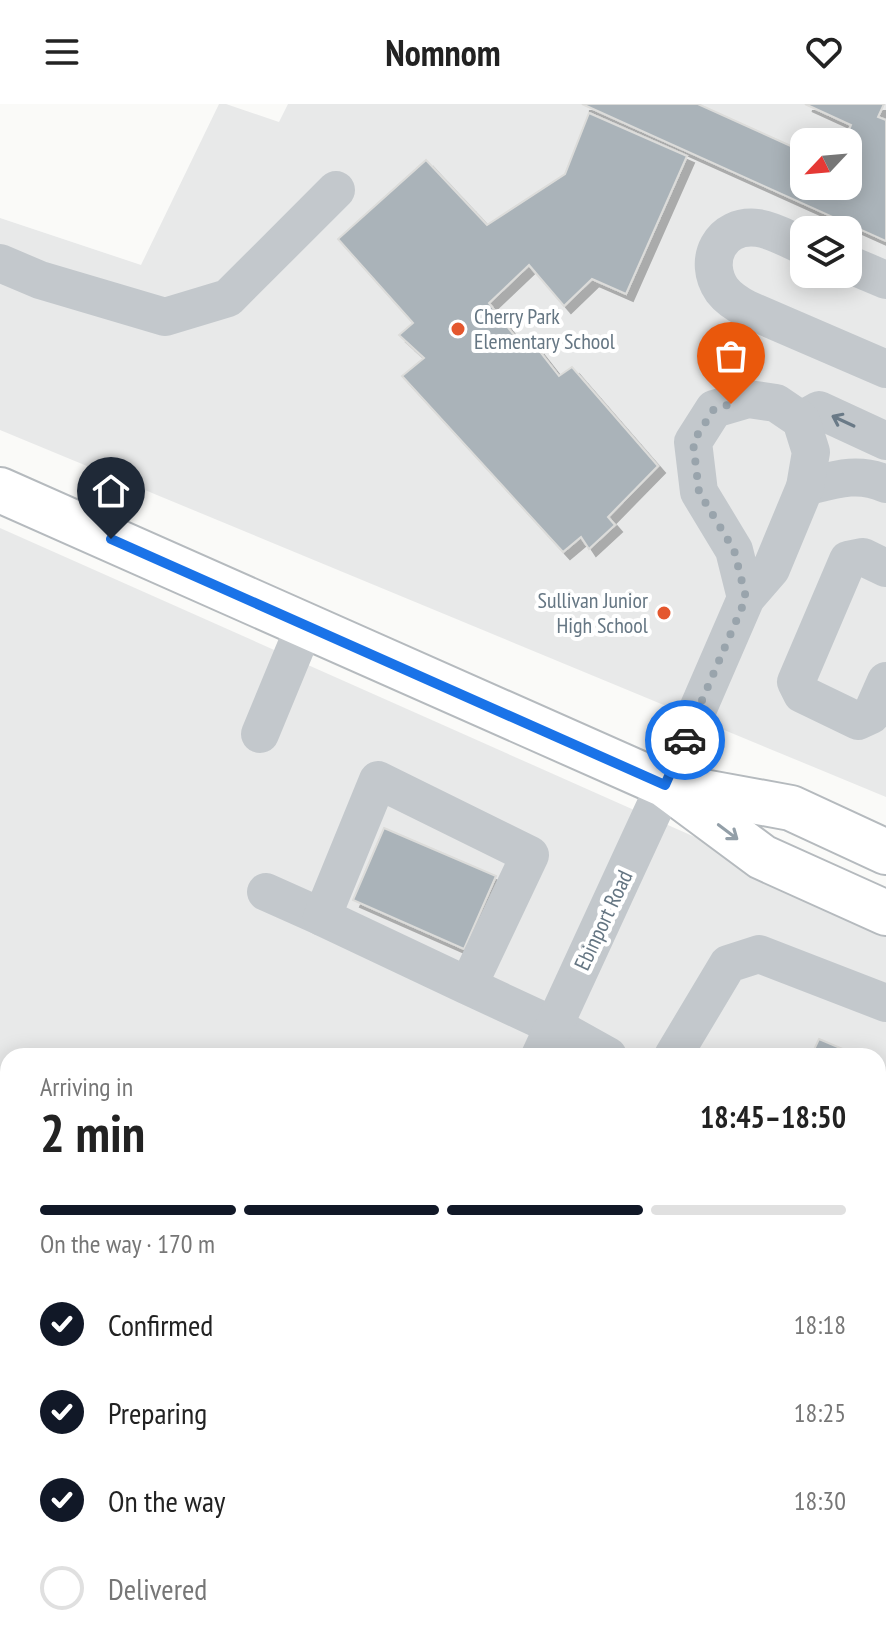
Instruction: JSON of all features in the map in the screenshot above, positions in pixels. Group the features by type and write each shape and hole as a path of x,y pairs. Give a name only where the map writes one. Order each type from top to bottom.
{"main road":[{"path":"0,490 665,785 762,857 886,913"},
{"path":"665,785 791,808 886,852"}],"street":[{"path":"0,263 40,280 165,317 228,298 336,190"},
{"path":"790,240 759,228 746,228 721,238 716,249 715,274 721,289 731,300 747,309 886,369"},
{"path":"862,270 886,280"},
{"path":"746,598 734,550 699,492 693,442 714,409 748,399 776,403 801,420 819,410 886,441"},
{"name":"Ebinport Road","path":"547,1041 665,785 746,598 771,569 805,487 811,452 801,420"},
{"path":"805,487 839,479 870,477 886,484"},
{"path":"886,568 863,557 848,560 796,682 802,694 858,721 871,715 886,681"},
{"path":"260,734 305,625"},
{"path":"322,917 378,780 530,855 468,986"},
{"path":"266,892 468,986 547,1041 575,1048"},
{"path":"678,1048 728,964 759,954 886,1003"}],"shaded area":[{"name":"Sullivan Junior High School","path":"219,104 279,122 288,104 886,104 886,797 0,430 0,218 141,265"},
{"path":"0,528 886,922 886,1048 0,1048"}],"building":[{"path":"582,104 698,104 790,146 790,198"},
{"path":"805,104 884,104 878,117 886,120 886,241 862,230 862,216 831,216 795,200 862,200 862,128 850,128 851,125"},
{"name":"Cherry Park Elementary School","path":"589,113 687,156 626,294 592,279 564,306 529,265 489,303 527,352 537,348 559,376 572,367 658,466 608,517 615,525 589,549 581,537 563,552 402,376 424,358 399,335 413,323 338,239 426,160 487,225 565,174"},
{"path":"384,828 496,876 464,949 353,900"},
{"path":"819,1039 840,1048 815,1048"}],"way so far":[{"path":"685,740 746,598 734,550 699,492 693,442 714,409 731,404"}],"place":[{"name":"Cherry Park Elementary School","path":"458,329"},
{"name":"Sullivan Junior High School","path":"664,613"}],"route":[{"path":"111,539 665,785 685,740"}]}
